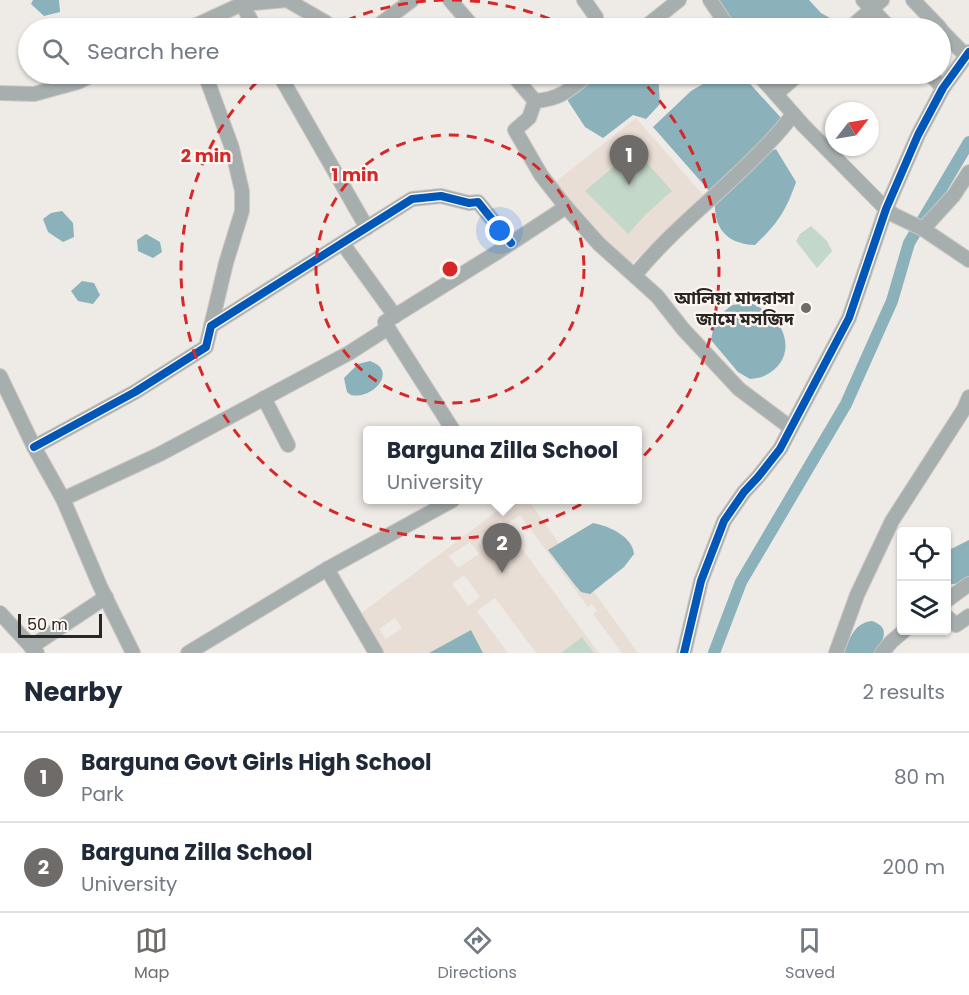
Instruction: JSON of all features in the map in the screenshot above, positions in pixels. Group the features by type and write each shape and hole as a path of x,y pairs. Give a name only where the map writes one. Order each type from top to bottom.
{"street":[{"path":"211,18 242,3 286,0 318,18"},
{"path":"388,18 412,0"},
{"path":"450,0 465,18"},
{"path":"584,0 596,17"},
{"path":"656,18 679,0"},
{"path":"710,0 722,18"},
{"path":"913,0 930,18"},
{"path":"242,3 250,18"},
{"path":"859,18 872,3 883,18"},
{"path":"951,39 967,53 951,77"},
{"path":"0,93 34,94 71,84"},
{"path":"34,447 159,378 207,346 223,274 242,211 242,191 232,147 209,84"},
{"path":"285,84 367,228"},
{"path":"521,84 535,101"},
{"path":"535,101 552,100 576,84"},
{"path":"767,84 890,212 923,229 969,260"},
{"path":"776,94 788,84"},
{"path":"940,84 944,88"},
{"path":"684,653 701,581 724,521 744,492 780,449 849,318 918,135 947,84"},
{"path":"535,101 529,118 515,130 541,175 566,207 599,244 657,296 683,329 739,389 791,428"},
{"path":"635,275 677,228 721,191 784,128 794,114"},
{"path":"923,229 954,195 969,172"},
{"path":"211,326 412,199 441,196 469,203 478,202 512,243"},
{"path":"63,499 160,454 350,353 392,322 566,207"},
{"path":"343,244 392,322 451,426"},
{"path":"0,376 34,447 63,499 105,597 133,653"},
{"path":"836,653 857,595 892,521 964,409 969,397"},
{"path":"264,398 288,445"},
{"path":"188,653 327,569 446,504"},
{"path":"327,569 376,653"},
{"path":"951,597 969,584"},
{"path":"0,613 34,650 105,597"},
{"path":"951,620 956,625 969,616"},
{"path":"883,652 899,635"}],"shaded area":[{"path":"636,118 703,195 629,266 549,187"},
{"path":"507,504 531,504 638,653 622,653 593,614 597,611 592,604 588,607 520,515 505,526 599,653 594,653 582,637 561,653 536,653 495,598 477,611 508,653 483,653 471,630 429,653 379,653 356,617","holes":["500,520 511,535 486,552 476,538","470,542 479,554 458,568 449,556","464,575 480,597 468,606 452,584","395,618 402,628 386,639 379,629"]}],"green space":[{"path":"632,146 672,191 628,234 585,191 619,162"},
{"path":"811,226 827,241 832,251 817,268 796,241 800,234"},
{"path":"582,637 594,653 561,653"}],"water":[{"path":"33,0 59,0 60,12 44,16 31,4"},
{"path":"717,0 809,0 821,13 830,18 727,18"},
{"path":"582,84 659,84 660,104 646,119 633,115 603,138 585,127 568,101 569,95"},
{"path":"703,84 750,84 783,120 711,193 653,127 691,91"},
{"path":"776,149 796,182 792,192 780,216 755,245 738,242 720,228 715,213 715,204 767,153"},
{"path":"62,211 73,223 74,237 63,242 48,232 43,219 51,213"},
{"path":"146,234 160,242 162,252 153,258 138,251 137,240"},
{"path":"82,281 94,283 100,295 93,304 78,301 71,291"},
{"path":"748,303 759,307 773,318 780,326 786,344 785,354 774,370 762,377 750,379 738,372 711,340 715,319 732,305"},
{"path":"370,361 382,371 379,384 367,393 351,395 347,392 344,378 358,364"},
{"path":"593,523 619,533 629,542 634,554 624,567 590,594 581,592 548,550"},
{"path":"969,540 969,579 951,584 951,581 951,549"},
{"path":"872,621 884,630 877,653 844,653 857,628"},
{"path":"471,630 483,653 429,653"}],"waterway":[{"path":"714,653 741,582 846,404 892,301 909,243 969,142"}],"cycle path":[{"path":"951,77 969,52"},
{"path":"684,653 701,581 724,521 744,492 780,449 849,318 886,209 918,135 946,84"},
{"path":"34,447 135,392 206,347 211,326 412,199 441,196 469,203 478,202 511,243"}],"place":[{"name":"Barguna Govt Girls High School","path":"629,185"},
{"name":"আলিয়া মাদরাসা জামে মসজিদ","path":"806,308"},
{"name":"Barguna Zilla School","path":"502,573"}]}
